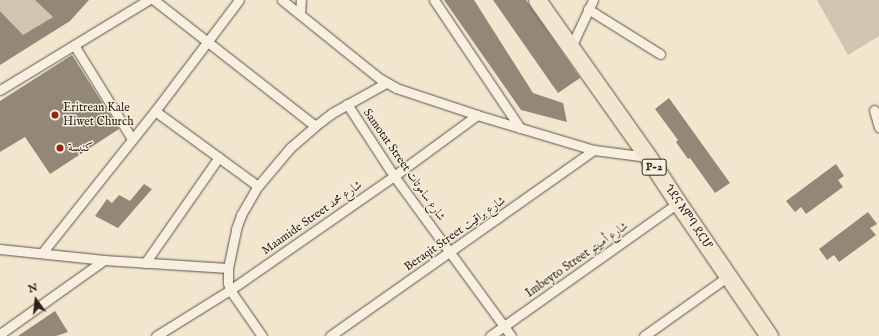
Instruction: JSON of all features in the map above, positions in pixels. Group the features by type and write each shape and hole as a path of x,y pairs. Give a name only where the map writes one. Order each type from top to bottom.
{"highway":[{"name":"ጎደና እምባ ደርሆ","path":"537,0 648,157 769,336"}],"street":[{"path":"0,90 148,0"},
{"path":"154,0 315,126"},
{"path":"42,253 155,111 239,0"},
{"path":"282,0 300,12 386,83 477,115 594,150 648,157"},
{"path":"300,12 301,0"},
{"path":"434,0 520,128"},
{"path":"571,47 592,0"},
{"path":"588,9 660,54"},
{"path":"74,45 132,139"},
{"path":"262,336 230,290 228,283 228,268 236,229 246,205 258,186 290,148 315,126 347,104 386,83"},
{"name":"Samotat Street شارع ساموتات","path":"347,104 394,176 511,336"},
{"path":"874,110 879,127"},
{"path":"155,111 258,186"},
{"name":"Maamide Street شارع محمد","path":"156,336 230,290 394,176 477,115"},
{"name":"Beraqit Street شارع براقيت","path":"330,336 594,150"},
{"path":"145,263 219,157"},
{"name":"Imbeyto Street شارع أمبيتو","path":"490,336 678,203"},
{"path":"0,249 104,260 228,268"},
{"path":"0,335 104,260"},
{"path":"644,336 728,277"}],"shaded area":[{"path":"0,0 35,0 53,17 23,35 0,11"},
{"path":"817,0 879,0 879,36 848,55"}],"building":[{"path":"35,0 89,0 70,21 0,65 0,11 23,35 53,17"},
{"path":"444,0 474,0 533,93 563,103 567,122 521,110"},
{"path":"493,0 526,0 580,78 558,93"},
{"name":"Eritrean Kale Hiwet Church","path":"72,55 119,129 50,174 25,137 0,152 0,101"},
{"path":"669,98 730,183 715,193 690,158 688,159 676,142 678,140 655,109"},
{"path":"836,164 844,176 838,180 843,187 806,214 801,207 795,212 786,201"},
{"path":"144,184 152,189 118,228 95,216 107,199 112,203 119,195 130,201"},
{"path":"868,212 877,224 870,228 876,235 839,262 834,255 827,260 819,249"},
{"path":"55,311 68,332 56,336 18,336"}],"place":[{"name":"Eritrean Kale Hiwet Church","path":"55,115"},
{"name":"كنيسة","path":"60,148"}]}
